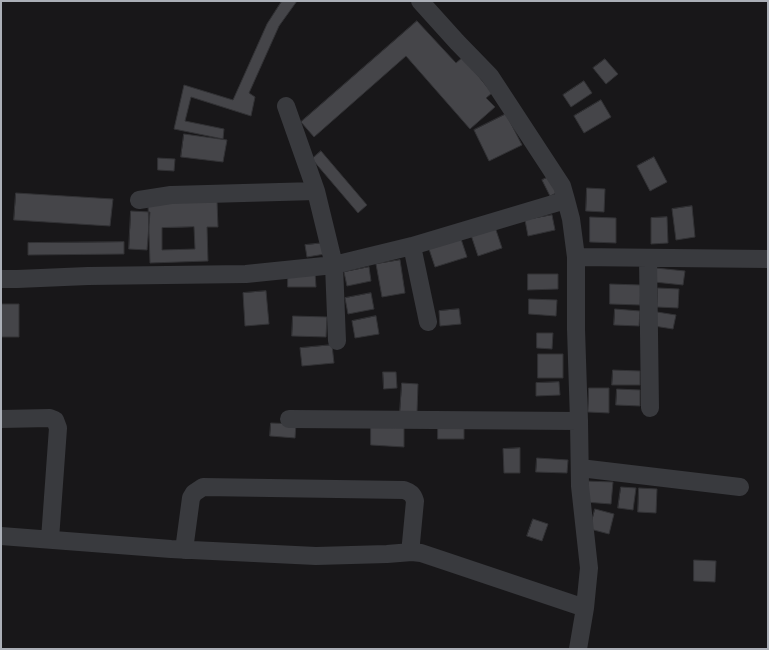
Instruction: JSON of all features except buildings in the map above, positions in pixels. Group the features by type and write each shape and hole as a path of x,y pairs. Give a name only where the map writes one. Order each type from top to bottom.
{"street":[{"path":"420,1 490,76 562,186 566,200 576,258 580,486 589,568 578,649"},
{"path":"286,106 316,192 334,265 337,341"},
{"path":"139,200 171,195 316,192"},
{"path":"1,279 246,274 334,265 412,246 566,200"},
{"path":"412,246 428,322"},
{"path":"576,258 768,259"},
{"path":"648,258 650,408"},
{"path":"1,419 50,418 55,420 58,428 50,540"},
{"path":"289,419 579,421"},
{"path":"580,468 740,487"},
{"path":"184,550 191,498 203,487 404,490 414,496 415,501 411,543 412,552"},
{"path":"1,536 184,550 316,556 421,553 585,608"}]}
